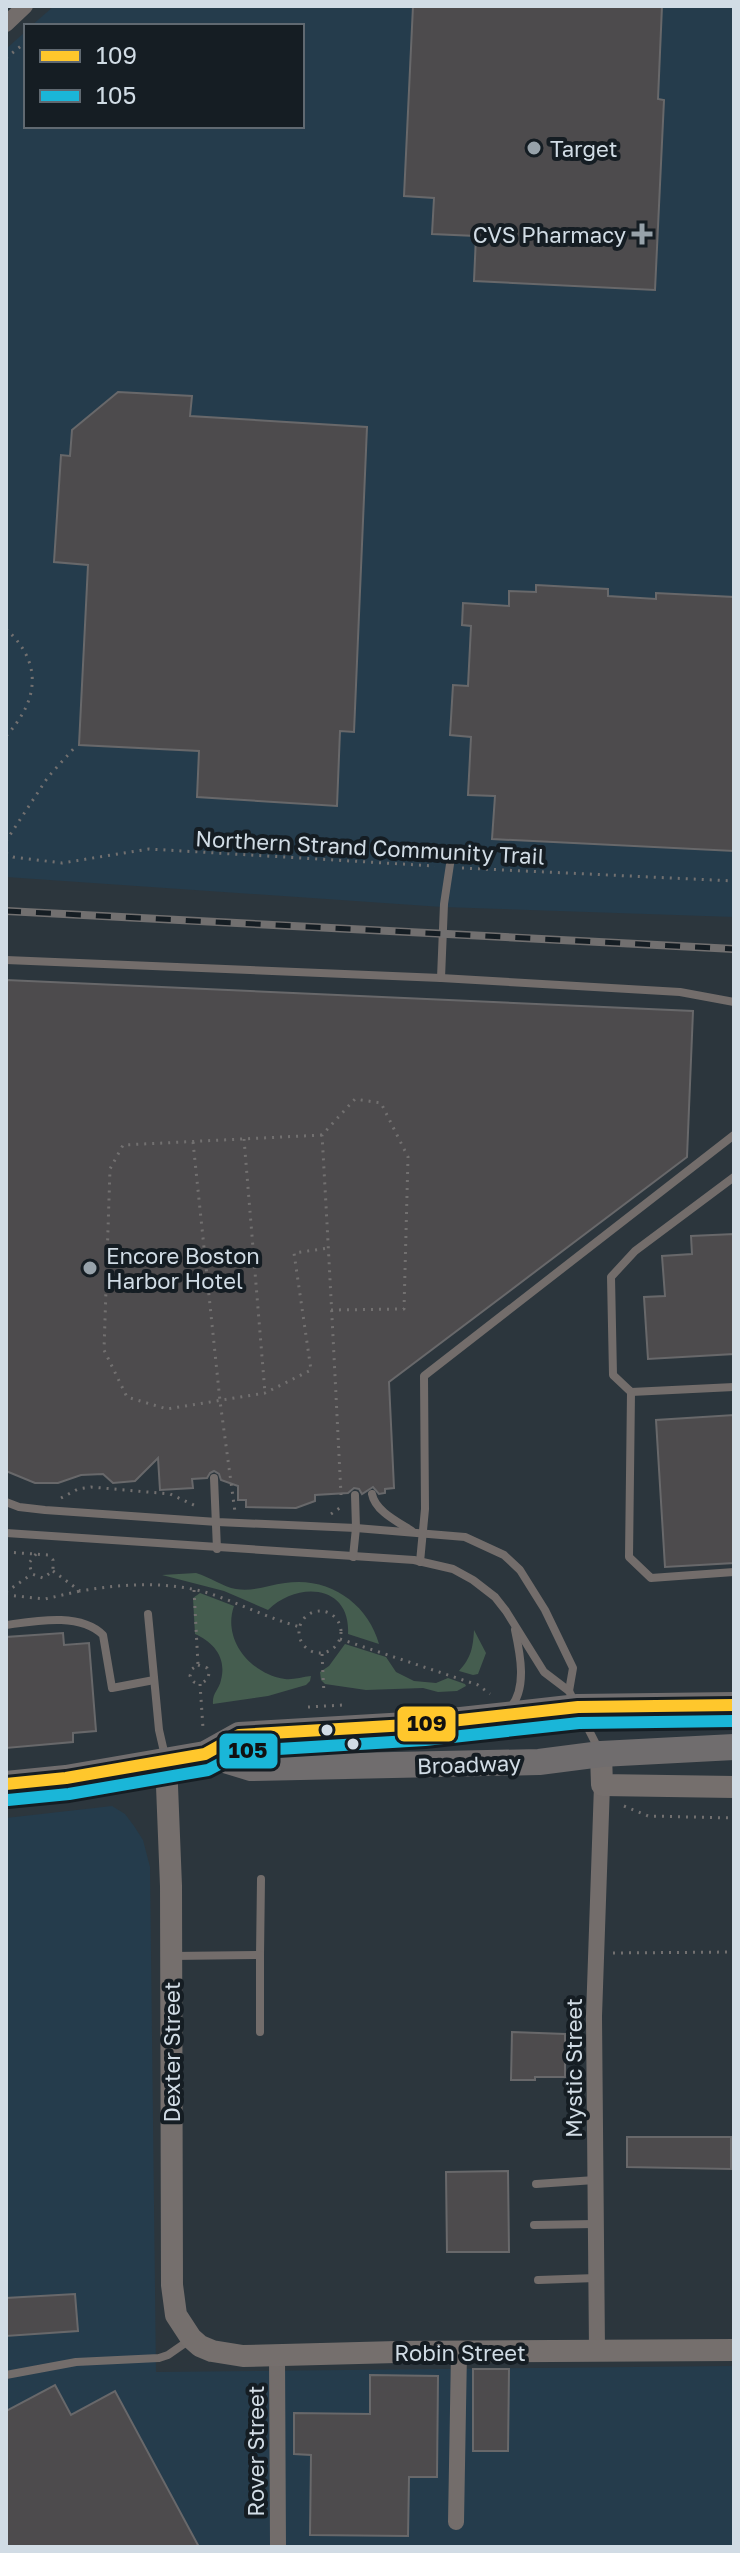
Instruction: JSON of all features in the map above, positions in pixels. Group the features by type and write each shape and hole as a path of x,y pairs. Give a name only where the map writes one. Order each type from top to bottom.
{"main road":[{"name":"Broadway","path":"6,1784 66,1778 166,1761 204,1743 239,1735 424,1724 496,1705 574,1699 734,1705"},
{"name":"Broadway","path":"204,1743 251,1768 539,1762 601,1754 734,1747"}],"street":[{"path":"6,24 25,6"},
{"path":"601,1754 602,1785 734,1787"},
{"name":"Dexter Street","path":"166,1761 171,1886 172,2285 176,2315 191,2338"},
{"name":"Mystic Street","path":"597,2351 594,2016 602,1785"},
{"name":"Robin Street","path":"191,2338 212,2351 243,2356 734,2350"},
{"path":"456,2522 459,2352"},
{"name":"Rover Street","path":"277,2354 278,2547"}],"lane":[{"path":"441,978 444,904 452,851"},
{"path":"6,960 441,978 680,992 734,1002"},
{"path":"420,1562 424,1376 734,1135"},
{"path":"734,1177 635,1251 611,1277 613,1375 631,1392 734,1387"},
{"path":"718,1189 734,1188"},
{"path":"631,1392 629,1557 651,1578 734,1572"},
{"path":"214,1478 217,1549"},
{"path":"372,1494 372,1500 385,1513 420,1533"},
{"path":"353,1557 355,1499"},
{"path":"6,1502 45,1510 465,1537 504,1555 520,1570 545,1610 573,1668 574,1699"},
{"path":"6,1533 420,1562 453,1569 495,1597 544,1672 574,1699 601,1754"},
{"path":"148,1614 159,1730 166,1761"},
{"path":"6,1625 56,1619 93,1628 103,1635 112,1688 154,1680"},
{"path":"496,1705 514,1703 521,1672 514,1625"},
{"path":"260,2032 261,1879"},
{"path":"171,1956 260,1955"},
{"path":"536,2184 595,2180"},
{"path":"534,2225 595,2224"},
{"path":"538,2280 596,2278"},
{"path":"6,2375 76,2362 159,2358 191,2338"}],"path":[{"path":"6,58 24,44"},
{"path":"6,629 25,651 33,673 29,701 6,736"},
{"path":"6,841 48,777 76,746"},
{"name":"Northern Strand Community Trail","path":"6,853 13,857 62,863 149,849 604,877 734,881"},
{"path":"329,1248 294,1253 311,1370 265,1393 167,1409 127,1397 104,1350 110,1169 123,1145 322,1135 355,1099 381,1103 408,1157 404,1309 331,1310"},
{"path":"322,1135 341,1505 345,1527"},
{"path":"244,1139 265,1393"},
{"path":"193,1142 235,1523"},
{"path":"55,1498 91,1487 170,1494 197,1507 235,1509"},
{"path":"324,1515 355,1499"},
{"path":"6,1552 44,1553 51,1557 53,1571 43,1578 32,1574"},
{"path":"32,1574 29,1563 36,1554"},
{"path":"53,1571 80,1591"},
{"path":"6,1594 32,1574"},
{"path":"6,1594 45,1599 138,1584 194,1590 300,1627"},
{"path":"194,1590 198,1665"},
{"path":"324,1611 333,1615 340,1624 340,1639 335,1648 322,1653 312,1652 299,1637 300,1627 309,1614 324,1611"},
{"path":"340,1639 478,1685 496,1705"},
{"path":"322,1653 324,1694"},
{"path":"198,1665 192,1669 190,1676 200,1684"},
{"path":"198,1665 207,1668 209,1673 208,1679 200,1684"},
{"path":"200,1684 204,1743"},
{"path":"623,1805 648,1816 734,1818"},
{"path":"609,1953 734,1952"}],"shaded area":[{"path":"54,6 734,6 734,917 442,907 6,877 6,49 24,33 24,128 304,128 304,24 33,24"},
{"path":"112,1806 125,1814 143,1840 150,1867 156,2372 734,2366 734,2547 6,2547 6,1818"}],"green space":[{"path":"196,1573 236,1589 301,1582 331,1588 366,1616 379,1644 348,1634 347,1617 341,1605 320,1592 293,1594 268,1610 224,1591 162,1575"},
{"path":"200,1593 234,1606 232,1631 236,1643 251,1663 273,1676 288,1679 311,1676 310,1681 306,1685 268,1696 213,1704 221,1680 222,1664 213,1646 195,1634 193,1598"},
{"path":"474,1630 486,1653 478,1674 473,1675 459,1671 471,1652"},
{"path":"345,1644 386,1657 396,1672 414,1681 436,1683 448,1678 466,1686 457,1691 438,1692 423,1688 366,1690 325,1684 320,1672 329,1666"}],"building":[{"name":"Target","path":"413,6 662,6 658,99 664,100 655,290 474,281 476,236 432,234 434,198 404,196"},
{"path":"118,392 192,396 190,416 367,427 354,732 340,731 337,806 197,797 199,751 79,745 88,565 54,562 61,455 70,456 72,430"},
{"path":"536,585 608,589 608,596 656,599 656,593 734,597 734,851 492,839 495,796 468,795 471,737 450,735 453,685 468,686 471,626 462,625 463,603 509,606 509,591 536,592"},
{"path":"6,980 693,1011 687,1157 389,1382 394,1488 385,1489 385,1493 379,1494 373,1487 362,1494 354,1488 348,1493 315,1495 315,1501 296,1508 246,1507 246,1500 238,1500 238,1486 221,1480 214,1471 207,1478 192,1479 193,1488 160,1490 158,1458 135,1481 113,1483 103,1474 81,1475 58,1483 35,1483 6,1471"},
{"path":"734,1234 734,1354 648,1359 644,1297 665,1296 662,1256 692,1254 691,1236"},
{"path":"734,1415 734,1563 665,1567 656,1420"},
{"path":"63,1633 64,1645 89,1643 96,1731 73,1733 73,1742 6,1748 6,1637"},
{"path":"512,2032 565,2034 565,2077 511,2080"},
{"path":"627,2137 731,2137 731,2169 627,2167"},
{"path":"508,2171 509,2252 447,2252 446,2172"},
{"path":"75,2294 78,2331 6,2336 6,2298"},
{"path":"473,2369 509,2369 508,2451 473,2451"},
{"path":"370,2375 438,2376 437,2477 409,2477 408,2536 310,2535 311,2455 294,2454 294,2413 370,2414"},
{"path":"55,2385 71,2415 115,2391 199,2547 6,2547 6,2411"}],"railway":[{"path":"6,911 734,949"}],"transit line":[{"name":"109","path":"6,1784 66,1778 205,1754 239,1735 424,1724 578,1707 734,1705"},
{"name":"105","path":"8,1800 69,1794 208,1770 244,1751 425,1740 579,1723 734,1721"}],"place":[{"name":"Target","path":"534,148"},
{"name":"CVS Pharmacy","path":"642,234"},
{"name":"Encore Boston Harbor Hotel","path":"90,1268"}]}
